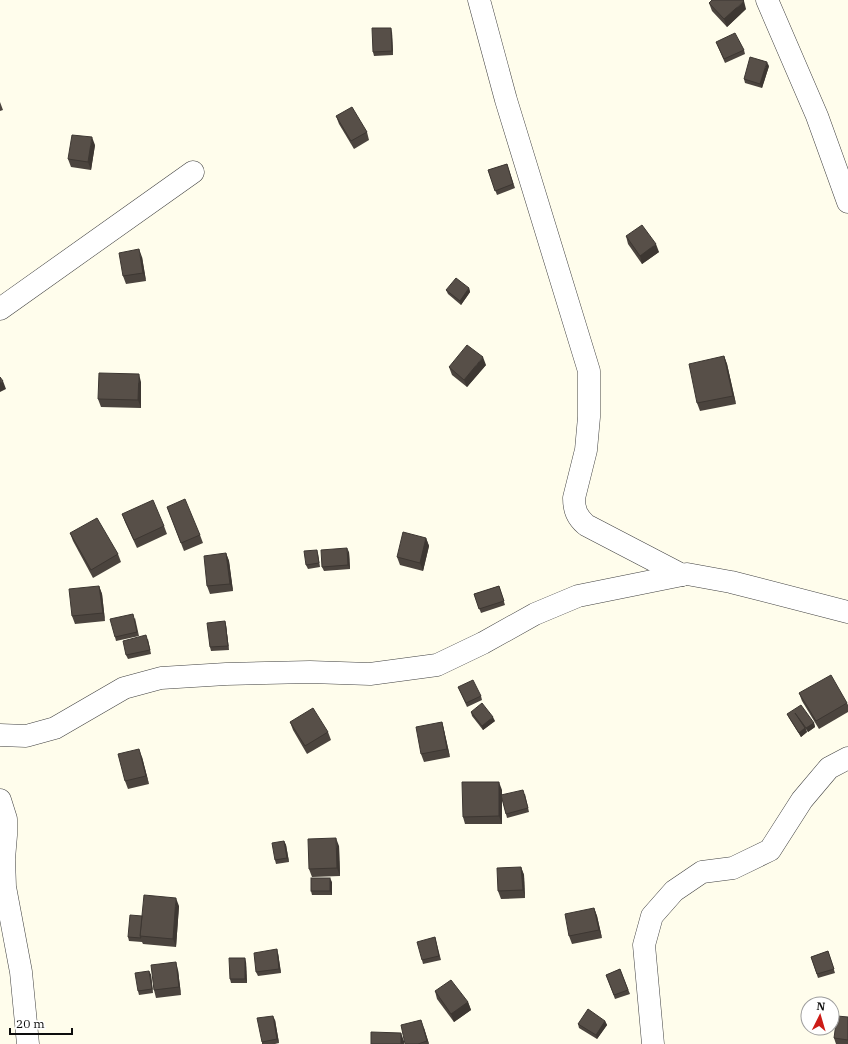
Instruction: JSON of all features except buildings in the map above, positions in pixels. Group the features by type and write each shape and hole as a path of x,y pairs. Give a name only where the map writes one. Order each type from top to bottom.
{"street":[{"path":"479,0 506,100 589,371 586,450 574,498 576,514 586,525 682,575"},
{"path":"767,0 817,116 848,202"},
{"path":"0,309 192,172"},
{"path":"0,735 26,736 55,728 124,688 161,678 226,674 310,672 370,674 437,665 483,643 536,614 578,596 687,574 731,582 848,612"},
{"path":"652,1044 644,945 652,916 674,891 702,872 733,868 770,850 802,800 829,768 848,758"},
{"path":"0,800 6,819 4,859 5,887 21,972 28,1044"}]}
